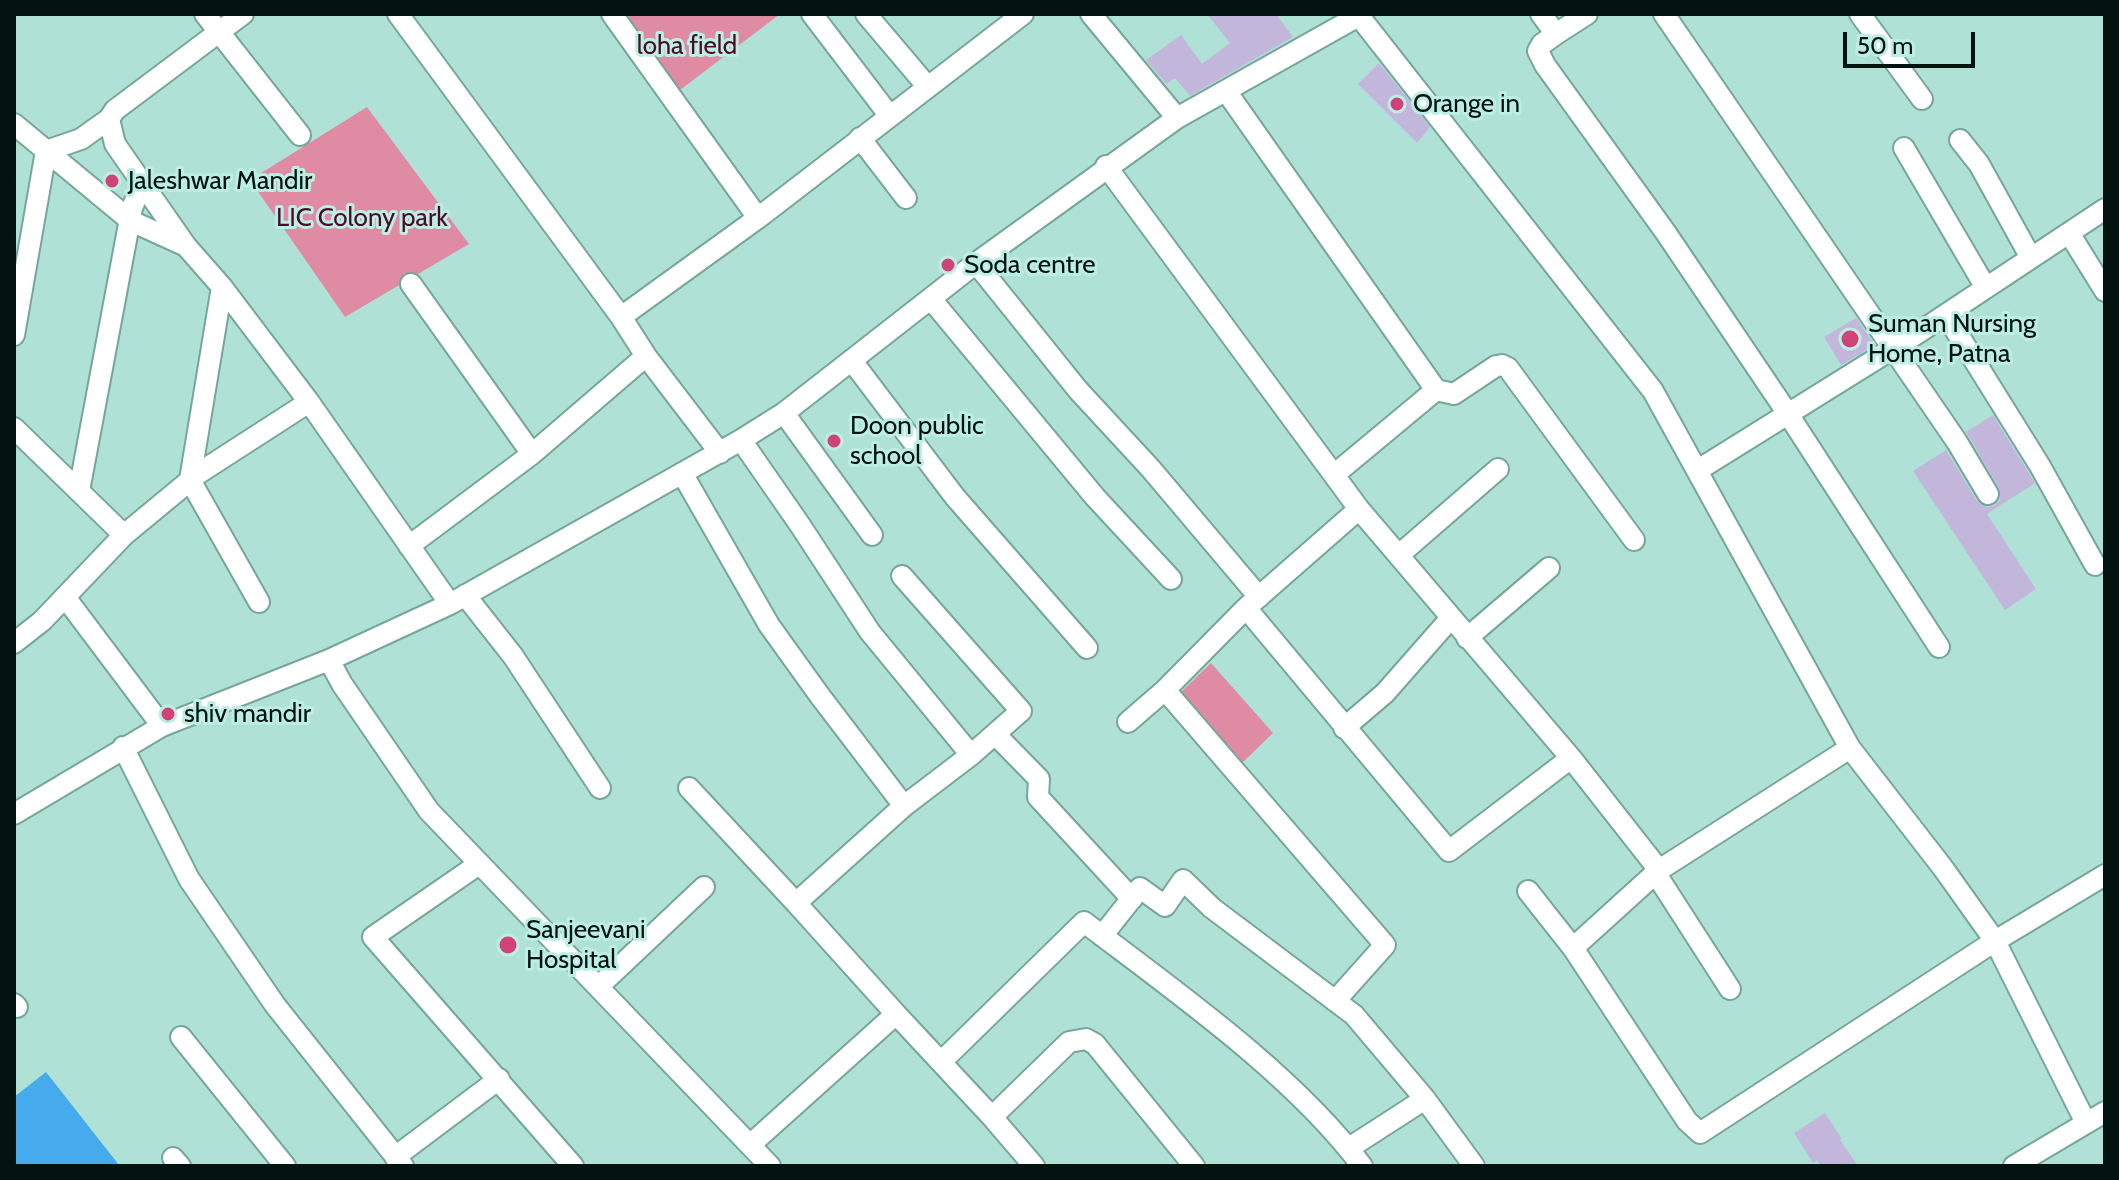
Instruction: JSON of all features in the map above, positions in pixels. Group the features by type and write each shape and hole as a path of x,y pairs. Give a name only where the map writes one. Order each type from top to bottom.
{"street":[{"path":"205,14 300,135"},
{"path":"46,151 81,139 243,14"},
{"path":"398,14 720,453"},
{"path":"612,14 758,218"},
{"path":"812,14 889,115"},
{"path":"866,14 927,86"},
{"path":"621,317 758,218 1023,14"},
{"path":"1091,14 1177,118"},
{"path":"1541,14 1556,34"},
{"path":"1587,14 1542,44 1538,51 1545,65 1666,233 1939,647"},
{"path":"1664,14 1957,442 1988,494"},
{"path":"1860,14 1922,99"},
{"path":"14,814 162,726 329,660 457,600 720,453 784,413 1106,166 1177,118 1349,18 1653,391 1850,748 1995,941 2086,1123"},
{"path":"1226,91 1436,390 1454,394 1496,366 1508,368 1634,540"},
{"path":"109,119 115,144 186,246 222,287 309,402 409,546 513,656 600,788"},
{"path":"14,124 131,221 186,246"},
{"path":"860,138 906,198"},
{"path":"1960,140 1979,164 2031,258"},
{"path":"1904,148 1986,288"},
{"path":"14,335 46,151"},
{"path":"1106,166 1359,509 1571,758 1658,872 1730,989"},
{"path":"79,491 132,208 142,184"},
{"path":"1698,470 1946,315 2105,209"},
{"path":"2069,233 2105,291"},
{"path":"976,263 1078,390 1151,469 1344,728 1449,851 1571,758"},
{"path":"411,284 532,454"},
{"path":"222,287 190,480 259,602"},
{"path":"931,299 1095,497 1171,579"},
{"path":"1946,315 2040,466 2095,565"},
{"path":"409,546 532,454 646,356"},
{"path":"852,361 955,497 1087,648"},
{"path":"1335,474 1436,390"},
{"path":"14,643 42,621 124,535 190,480 309,402"},
{"path":"784,413 872,535"},
{"path":"14,428 124,535"},
{"path":"741,440 870,632 971,755"},
{"path":"1399,555 1498,469"},
{"path":"682,473 769,625 904,806"},
{"path":"1128,722 1165,690 1252,603 1359,509"},
{"path":"1467,638 1549,568"},
{"path":"796,903 904,806 971,755 1021,711 902,576"},
{"path":"65,597 162,726"},
{"path":"1344,728 1385,693 1450,619"},
{"path":"329,660 342,684 429,811 770,1166"},
{"path":"1165,690 1385,945 1335,1001"},
{"path":"995,734 1039,779 1038,797 1132,899"},
{"path":"123,747 189,879 275,1005 399,1162 499,1079"},
{"path":"1573,948 1658,872 1850,748"},
{"path":"689,788 1034,1166"},
{"path":"479,864 373,937 573,1166"},
{"path":"1528,891 1573,948 1687,1121 1700,1133 1995,941 2105,875"},
{"path":"1102,936 1140,888 1165,906 1183,880 1212,908 1354,1015 1425,1099 1474,1166"},
{"path":"598,987 704,887"},
{"path":"941,1062 1084,922 1296,1094 1349,1148 1362,1166"},
{"path":"750,1145 896,1014"},
{"path":"181,1037 285,1166"},
{"path":"992,1117 1069,1042 1086,1039 1095,1044 1194,1166"},
{"path":"1349,1148 1425,1099"},
{"path":"2014,1166 2105,1112"}],"green space":[{"name":"loha field","path":"626,14 780,14 680,90"},
{"name":"LIC Colony park","path":"367,107 469,244 345,317 250,180"},
{"path":"1211,663 1273,733 1239,766 1177,696"}],"water":[{"path":"46,1072 118,1166 14,1166 14,1097"}],"building":[{"path":"1207,14 1276,14 1293,37 1190,96 1175,78 1166,84 1146,60 1181,35 1202,64 1230,43"},
{"name":"Orange in","path":"1379,63 1430,127 1417,143 1358,84"},
{"path":"1856,318 1875,345 1841,365 1824,337"},
{"path":"1993,415 2035,483 1987,514 2036,589 2005,610 1913,471 1946,450 1977,501 1987,507 1995,505 2000,500 1999,488 1966,432"},
{"path":"1825,1113 1858,1166 1821,1166 1817,1160 1813,1163 1794,1133"}],"place":[{"name":"Orange in","path":"1397,104"},
{"name":"Jaleshwar Mandir","path":"112,181"},
{"name":"Soda centre","path":"948,265"},
{"name":"Suman Nursing Home, Patna","path":"1850,339"},
{"name":"Doon public school","path":"834,441"},
{"name":"shiv mandir","path":"168,714"},
{"name":"Sanjeevani Hospital","path":"508,945"}]}
